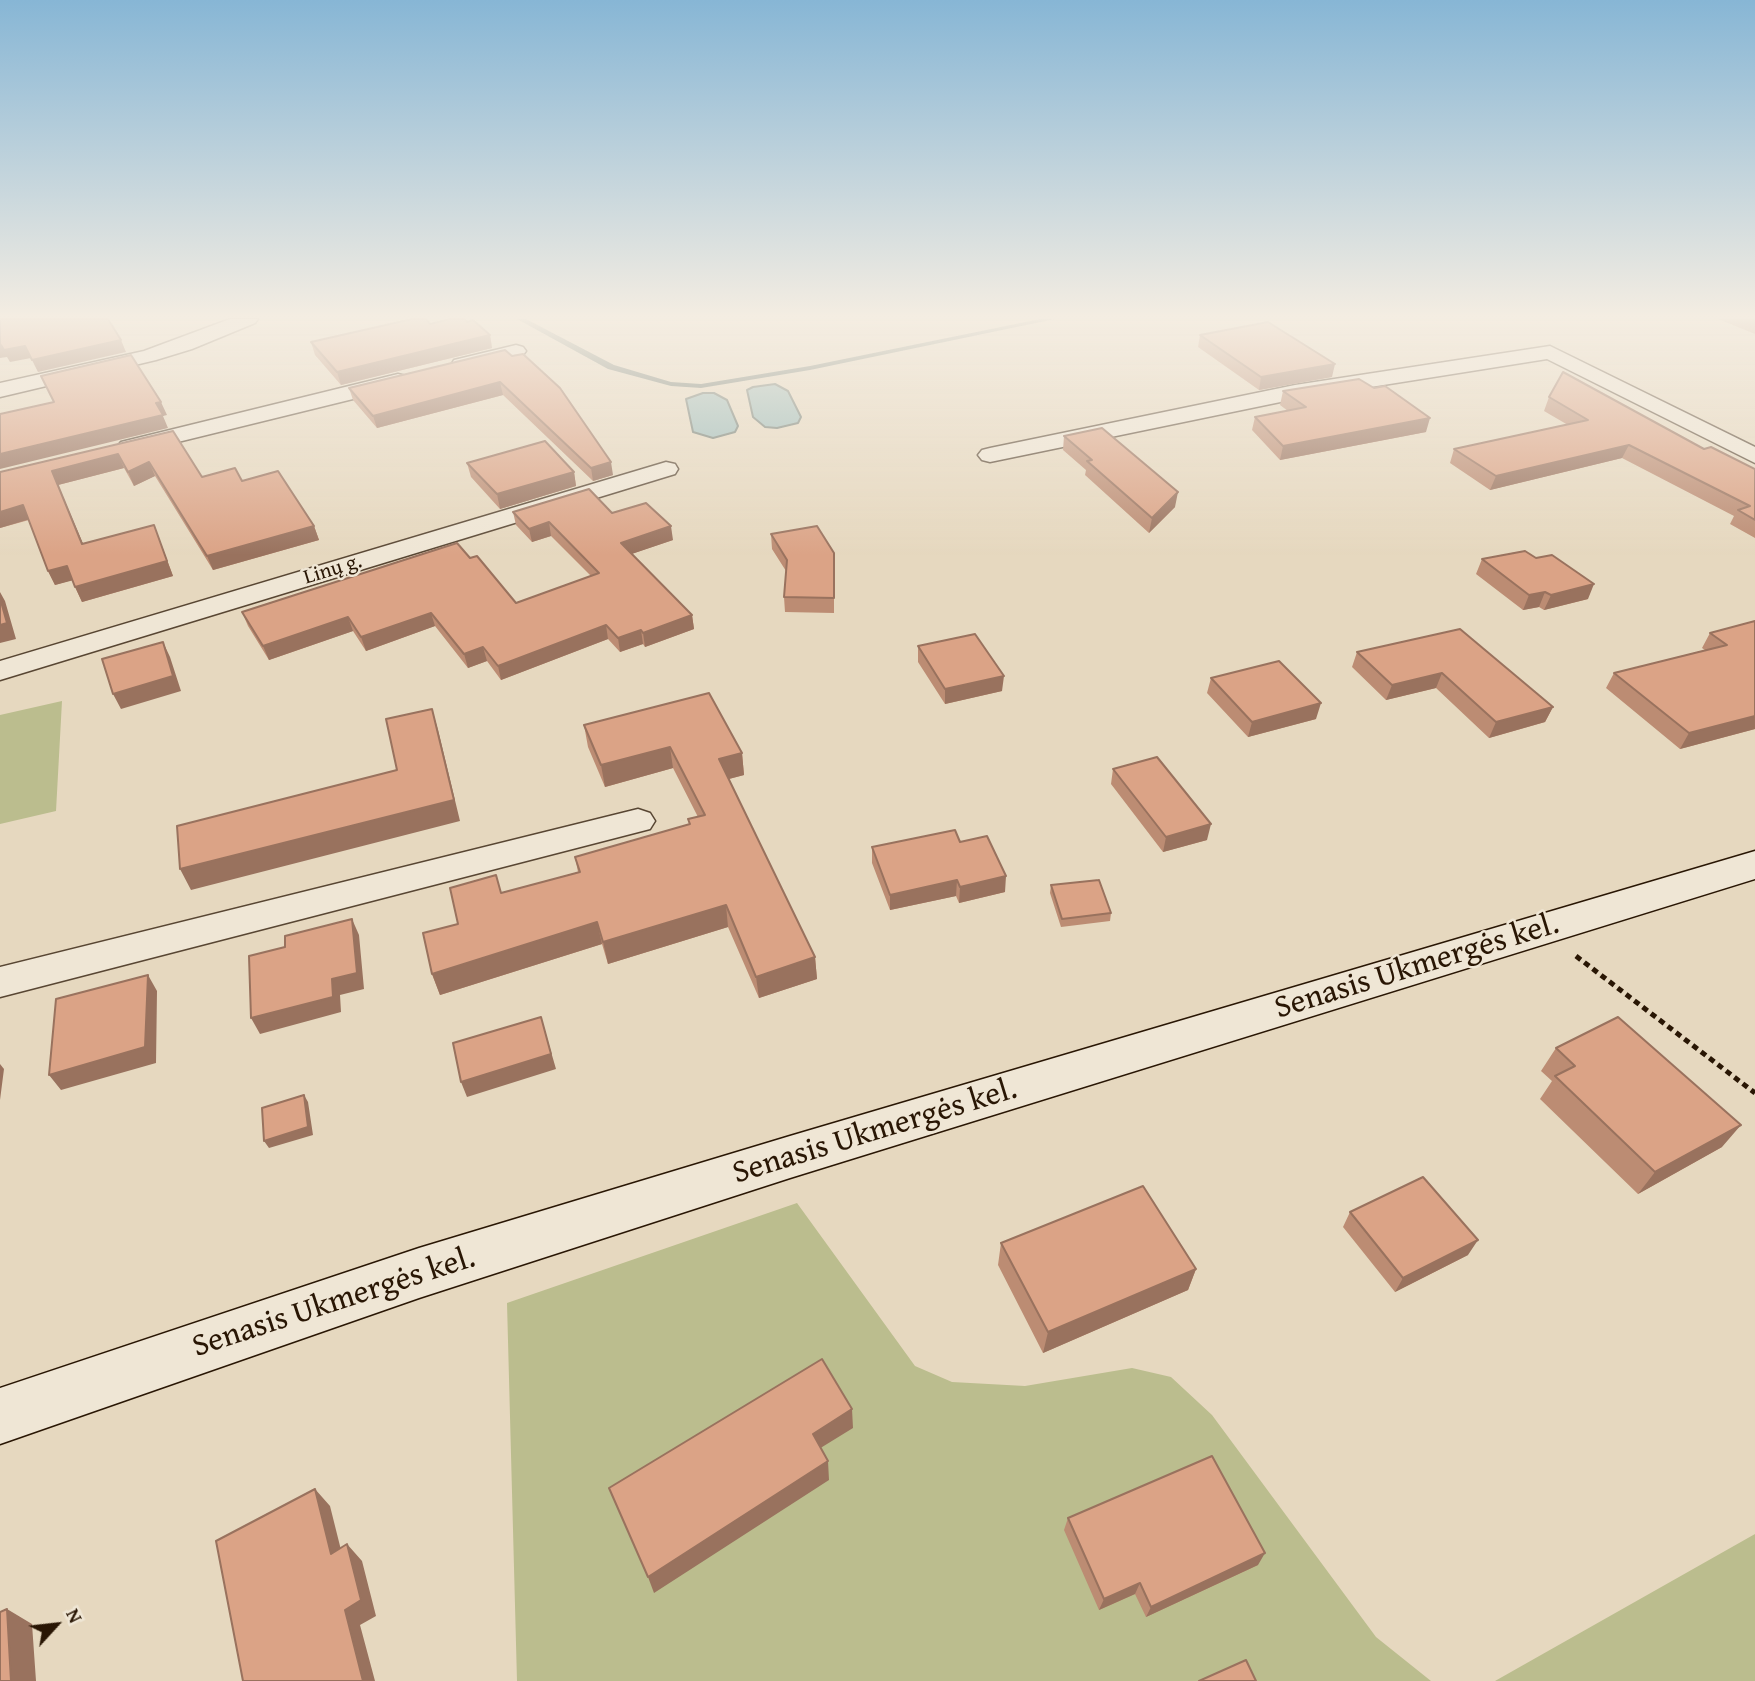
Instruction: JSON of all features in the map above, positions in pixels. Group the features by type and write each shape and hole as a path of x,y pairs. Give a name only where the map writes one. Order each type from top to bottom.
{"main road":[{"name":"Senasis Ukmergės kel.","path":"0,1416 419,1273 790,1157 1755,865"}],"street":[{"path":"108,452 328,397"},
{"path":"990,454 1268,397"},
{"path":"1640,397 1755,456"},
{"name":"Linų g.","path":"0,671 666,469"},
{"path":"0,982 638,821"}],"path":[{"path":"1542,930 1755,1093"}],"green space":[{"path":"62,701 56,811 0,824 0,715"},
{"path":"797,1203 915,1366 952,1382 1025,1386 1132,1368 1171,1377 1212,1415 1376,1637 1431,1681 517,1681 507,1303"},
{"path":"1755,1534 1755,1681 1495,1681"}],"water":[{"path":"722,397 727,400 738,426 735,432 713,438 693,432 686,399"},
{"path":"749,397 791,397 801,417 798,423 777,428 765,427 753,417"}],"building":[{"path":"52,397 158,397 161,402 156,403 163,415 0,454 0,414 54,402"},
{"path":"357,397 442,397 373,416"},
{"path":"516,397 567,397 611,462 591,468"},
{"path":"1292,397 1401,397 1430,418 1283,446 1255,417 1306,407"},
{"path":"1550,397 1610,397 1704,449 1711,447 1755,469 1755,520 1738,510 1750,506 1629,445 1496,476 1454,449 1588,420"},
{"path":"1102,428 1178,492 1152,518 1087,461 1092,460 1064,436"},
{"path":"173,431 202,477 235,468 242,481 278,471 314,526 207,556 149,462 128,472 118,454 52,471 82,544 154,525 167,561 75,587 67,566 48,571 23,505 0,512 0,472"},
{"path":"545,441 574,472 497,494 467,463"},
{"path":"589,489 612,513 646,503 671,526 621,543 692,615 643,633 641,630 618,638 606,625 498,666 483,647 464,654 431,613 361,637 348,617 263,646 242,612 457,543 470,558 477,556 516,603 599,573 549,522 529,529 513,512"},
{"path":"817,526 834,553 834,598 784,597 787,560 771,534"},
{"path":"1525,551 1536,558 1552,555 1594,584 1551,595 1545,592 1529,595 1482,559"},
{"path":"0,598 7,623 0,625"},
{"path":"1755,621 1755,716 1689,733 1614,673 1727,645 1710,633"},
{"path":"1460,629 1553,707 1496,722 1442,673 1392,685 1357,652"},
{"path":"975,634 1004,676 945,689 918,646"},
{"path":"163,642 173,676 113,694 102,659"},
{"path":"1279,661 1321,703 1252,722 1211,678"},
{"path":"709,693 742,753 719,759 815,957 756,977 726,905 603,942 597,922 432,974 423,933 458,924 450,888 496,875 501,893 580,872 575,857 690,824 688,819 705,815 670,747 601,765 584,725"},
{"path":"432,709 454,800 180,869 177,826 397,770 386,719"},
{"path":"1157,757 1211,824 1166,837 1113,769"},
{"path":"955,830 960,842 987,836 1006,876 960,887 957,880 890,895 872,847"},
{"path":"1099,880 1111,913 1062,919 1051,885"},
{"path":"352,919 357,973 332,979 333,997 251,1018 249,956 285,947 285,936"},
{"path":"148,975 145,1047 49,1075 56,999"},
{"path":"541,1017 551,1054 461,1082 453,1043"},
{"path":"1618,1017 1741,1125 1655,1172 1555,1076 1575,1066 1556,1048"},
{"path":"304,1095 308,1127 264,1141 262,1108"},
{"path":"1423,1177 1478,1240 1403,1278 1350,1212"},
{"path":"1143,1186 1196,1269 1048,1332 1001,1243"},
{"path":"822,1359 852,1409 813,1434 828,1461 648,1577 609,1488"},
{"path":"1212,1456 1265,1553 1151,1607 1140,1583 1104,1599 1068,1518"},
{"path":"315,1489 331,1554 347,1544 361,1600 345,1610 363,1681 243,1681 216,1541"},
{"path":"7,1609 11,1681 0,1681 0,1612"},
{"path":"1246,1660 1256,1681 1199,1681"}]}
